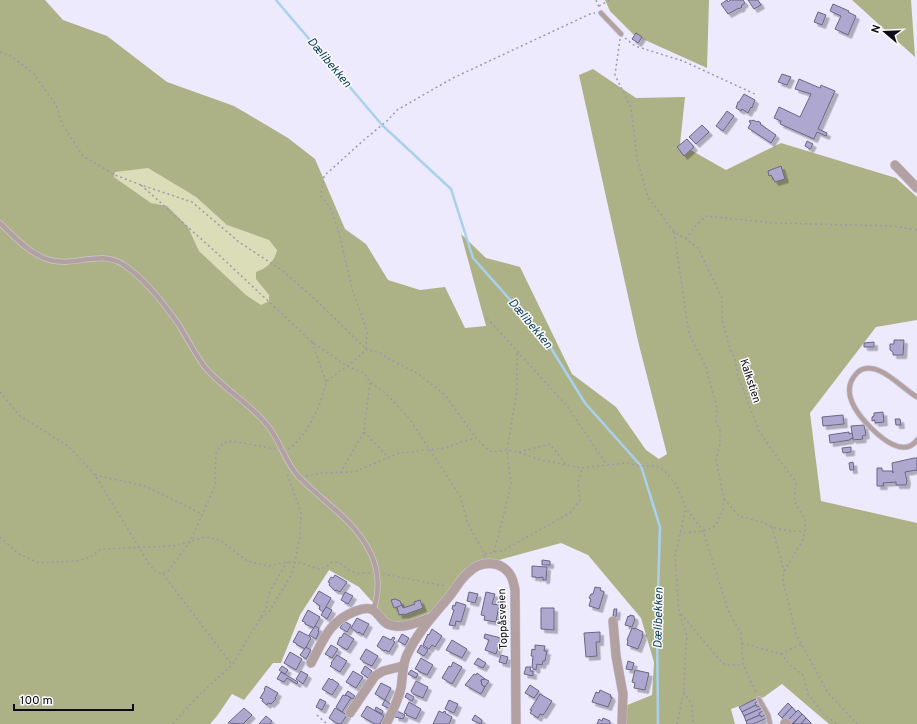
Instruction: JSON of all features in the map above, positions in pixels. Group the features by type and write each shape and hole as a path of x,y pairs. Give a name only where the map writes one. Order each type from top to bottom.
{"street":[{"path":"895,165 917,188"},
{"name":"Toppåsveien","path":"386,724 401,689 403,666 416,638 430,618 470,570 483,563 500,566 509,573 513,580 516,602 516,724"},
{"path":"311,663 327,633 335,622 340,618 362,609 373,610 389,625 397,627 430,618"},
{"path":"613,621 616,656 623,694 622,724"},
{"path":"350,713 375,676 383,671 403,666"}],"lane":[{"path":"601,13 621,34"},
{"path":"0,223 19,241 36,254 50,260 70,261 107,258 115,260 134,272 178,324 204,365 216,380 268,425 284,451 288,463 299,477 352,526 371,554 376,574 377,587 376,603 373,610"},
{"path":"917,397 880,371 871,368 859,370 853,376 850,385 850,396 853,406 861,418 881,437 900,447 907,447 917,440"},
{"path":"759,700 768,715 770,724"}],"path":[{"path":"326,382 358,359 366,349 367,331 353,292 338,229 330,207 321,196 324,176 398,110 453,78 590,14 601,13 596,0"},
{"path":"598,6 610,0"},
{"path":"621,34 635,46 684,61 757,95"},
{"name":"Kalkstien","path":"621,34 615,75 631,108 637,159 648,197 674,232 698,248 722,298 722,320 730,350 735,359 738,376 759,431 796,482 794,501 805,520 805,532"},
{"path":"0,52 11,56 33,73 56,105 62,124 83,156 115,175 192,202 239,242 283,271 318,302 366,349 380,353 417,373 445,395 476,438 492,452 507,450 541,460 582,468 625,463 641,466 656,466 664,470 677,486 686,508 703,531 728,610 741,634 743,665 759,700"},
{"path":"141,185 312,342 347,366 364,373 370,382 384,392 400,408 411,421 460,496 468,524 485,554 504,550 570,513 580,500 578,481 582,468"},
{"path":"686,239 696,225 706,216 774,223 893,226 917,230"},
{"path":"674,232 689,334 705,364 717,408 716,421 720,430 720,444 716,457 724,499 723,510 716,525 703,531 680,533"},
{"path":"486,318 567,406 607,465"},
{"path":"162,574 168,572 190,542 215,486 216,454 222,443 232,441 284,451 291,447 307,429 324,395 326,382 312,342"},
{"path":"494,552 510,484 507,450 517,390 517,352"},
{"path":"340,472 364,432 370,382"},
{"path":"0,392 20,416 68,446 95,475 149,564 156,572 162,574 232,665"},
{"path":"364,432 389,458"},
{"path":"299,477 321,473 354,472 400,453 446,448 476,438"},
{"path":"518,452 550,444 567,466"},
{"path":"260,620 269,612 290,577 295,562 300,535 301,513 287,472"},
{"path":"95,475 145,486 202,514"},
{"path":"724,499 739,516 762,522 783,530 805,532 802,542 784,571"},
{"path":"677,724 684,691 687,636 680,612 675,556 686,508"},
{"path":"772,527 784,571 783,581 796,634 828,693 856,723"},
{"path":"0,537 19,554 39,563 77,561 90,557 101,549 174,546 205,537 220,540 247,562 268,566 295,562 319,569 325,568 332,562 338,562 343,564 350,571 398,576 455,588"},
{"path":"173,724 200,694 232,665 266,609 269,593 287,562"},
{"path":"680,612 711,651 725,665 743,665"},
{"path":"742,643 781,654 789,664 803,675 808,694 824,715 837,724"},
{"path":"781,654 801,644"},
{"path":"684,691 692,705 693,724"},
{"path":"317,715 327,724"}],"green space":[{"path":"0,0 45,0 63,20 107,36 167,82 234,106 288,138 315,159 345,229 366,244 388,280 420,290 445,287 465,328 486,326 461,234 486,258 520,267 572,374 616,407 646,450 659,459 667,454 638,341 579,75 593,69 636,98 685,97 680,144 726,170 781,143 896,178 917,197 917,320 876,327 810,413 821,501 917,523 917,724 829,724 782,684 764,697 731,709 735,724 623,724 625,706 652,695 654,662 641,618 588,555 561,543 495,561 475,563 463,572 434,609 424,616 398,624 384,618 378,608 359,587 329,570 300,615 281,663 273,663 244,700 232,694 210,724 0,724","holes":["148,168 196,197 227,225 269,240 277,250 270,264 256,272 256,279 269,295 269,301 261,305 246,295 199,251 188,227 167,206 151,203 114,177 115,172"]},
{"path":"605,0 709,0 707,68 634,35 610,11"},
{"path":"852,0 911,0 915,57"},
{"path":"148,168 196,197 227,225 269,240 278,250 275,258 270,264 256,272 256,278 269,295 269,301 261,305 246,295 199,251 188,227 167,206 151,203 114,177 115,171"}],"building":[{"path":"727,0 728,2 730,0 743,0 745,3 739,9 728,14 721,4"},
{"path":"748,0 758,0 761,5 754,9"},
{"path":"833,4 856,16 848,35 835,29 841,16 830,11"},
{"path":"818,12 826,15 822,25 814,22"},
{"path":"636,33 642,37 638,43 632,39"},
{"path":"782,74 791,77 787,85 778,82"},
{"path":"799,79 820,88 821,85 835,91 818,129 827,133 826,136 817,132 814,139 780,124 781,121 774,118 779,107 800,117 811,94 795,89"},
{"path":"744,94 755,100 748,113 742,109 741,111 736,108 738,102"},
{"path":"727,111 734,116 723,131 716,126"},
{"path":"750,120 758,121 776,135 771,143 748,128 751,123 749,122"},
{"path":"702,125 709,132 696,144 689,137"},
{"path":"687,139 694,147 684,156 677,147"},
{"path":"807,141 813,144 810,149 805,146"},
{"path":"781,166 785,179 775,182 771,175 769,176 768,171"},
{"path":"894,340 904,340 903,355 893,355 893,352 890,350 890,344 894,344"},
{"path":"874,342 874,347 864,347 864,343"},
{"path":"883,412 884,422 875,423 875,420 872,421 874,413"},
{"path":"843,415 844,424 823,426 822,417"},
{"path":"895,419 900,419 901,425 896,425"},
{"path":"864,425 866,435 862,436 863,439 853,440 851,426"},
{"path":"849,432 849,434 852,433 853,438 850,440 830,443 829,435"},
{"path":"851,447 851,452 843,453 842,448"},
{"path":"917,458 917,470 905,472 907,481 906,485 896,485 896,482 883,483 884,486 877,486 877,468 882,468 882,471 892,471 893,473 892,463"},
{"path":"853,462 854,470 850,470 849,463"},
{"path":"542,560 550,561 550,565 542,565"},
{"path":"532,566 547,567 546,580 543,580 543,577 532,577"},
{"path":"335,575 347,582 340,592 335,591 328,582 331,577 333,578"},
{"path":"595,587 601,588 600,590 604,592 599,609 589,606 591,599 589,598 591,594 593,594"},
{"path":"319,591 331,598 323,612 319,609 320,606 313,601"},
{"path":"345,592 353,596 348,604 341,600"},
{"path":"469,592 478,594 475,603 467,601"},
{"path":"486,592 495,594 492,604 499,605 496,622 484,620 485,616 481,615"},
{"path":"395,599 400,601 402,606 394,608 391,600"},
{"path":"420,600 423,608 404,615 399,615 397,607 402,605 403,608 415,604 414,602"},
{"path":"456,602 466,605 461,622 456,621 455,626 449,625 454,610 452,609 453,605 455,606"},
{"path":"326,607 332,610 327,619 321,615"},
{"path":"541,608 554,608 554,630 541,629"},
{"path":"614,609 617,609 616,617 613,616"},
{"path":"308,610 320,617 314,628 302,621"},
{"path":"630,615 634,616 635,619 632,627 625,625 628,616 629,617"},
{"path":"357,618 369,624 363,635 351,628"},
{"path":"344,621 351,625 347,632 340,628"},
{"path":"315,626 319,628 316,639 309,635"},
{"path":"632,628 643,632 638,649 627,645 627,640"},
{"path":"432,629 442,636 435,647 432,645 429,649 423,645"},
{"path":"299,631 311,638 305,649 293,642"},
{"path":"600,632 600,642 596,642 597,656 586,657 584,633"},
{"path":"344,633 354,639 347,650 337,644 340,637 341,638"},
{"path":"402,634 409,638 405,645 398,641"},
{"path":"485,634 501,638 496,654 485,650 489,640 484,638"},
{"path":"383,636 391,640 393,637 395,638 393,641 395,642 389,652 384,651 377,646"},
{"path":"452,640 467,649 462,658 446,650"},
{"path":"331,645 338,649 332,658 325,654"},
{"path":"421,645 428,650 424,656 417,652"},
{"path":"535,645 545,646 544,651 547,651 545,661 543,661 542,665 537,664 536,670 532,667 533,656 531,656 532,649 535,650"},
{"path":"306,647 311,650 306,659 300,655"},
{"path":"366,649 378,656 372,666 360,659"},
{"path":"290,652 302,659 296,670 284,663"},
{"path":"337,655 347,661 340,672 330,666"},
{"path":"501,655 508,657 506,664 499,662"},
{"path":"421,658 433,665 427,675 415,669"},
{"path":"478,658 486,663 483,668 474,664"},
{"path":"628,661 634,663 632,670 626,669"},
{"path":"453,662 462,667 452,684 442,678"},
{"path":"282,666 288,670 285,674 279,670"},
{"path":"365,666 372,671 368,678 361,673"},
{"path":"526,667 531,667 530,671 533,671 533,676 524,674"},
{"path":"411,670 418,674 416,678 408,674"},
{"path":"635,670 649,673 645,690 634,688 635,683 632,682"},
{"path":"301,671 308,675 303,684 296,679"},
{"path":"353,671 363,677 356,688 346,682"},
{"path":"281,672 298,682 297,684 287,678 284,682 277,679"},
{"path":"477,673 485,679 481,680 482,685 485,687 481,694 465,685 474,674 476,675"},
{"path":"329,678 339,684 332,695 322,689"},
{"path":"485,679 489,681 485,687 482,685 481,680"},
{"path":"416,681 428,687 423,698 413,694 411,691"},
{"path":"381,683 391,688 385,700 375,694"},
{"path":"530,685 539,691 534,698 525,693"},
{"path":"266,686 278,693 275,698 276,699 271,704 268,703 267,705 262,701 263,699 260,698"},
{"path":"600,690 611,695 610,697 612,697 608,707 592,702 596,692 599,693"},
{"path":"348,691 355,696 353,699 345,695"},
{"path":"407,693 414,697 412,701 405,697"},
{"path":"540,694 552,701 543,715 540,714 538,718 530,713 532,710 530,710"},
{"path":"343,695 351,698 342,712 336,707"},
{"path":"758,698 759,701 755,703 756,705 742,712 739,707"},
{"path":"320,699 326,702 322,710 316,707"},
{"path":"385,700 392,705 390,709 382,705"},
{"path":"449,700 458,704 454,713 445,709"},
{"path":"409,702 421,709 416,719 404,713"},
{"path":"788,703 792,707 782,718 778,714"},
{"path":"756,705 757,707 761,705 762,708 744,716 742,712"},
{"path":"367,706 384,716 380,724 375,724 361,716"},
{"path":"376,707 383,711 382,714 375,710"},
{"path":"792,707 796,712 787,722 782,718"},
{"path":"244,708 252,715 243,724 228,723"},
{"path":"335,708 347,715 341,724 336,723 329,718"},
{"path":"762,708 763,711 759,713 760,715 746,721 744,716"},
{"path":"798,710 802,714 792,724 788,720"},
{"path":"397,711 405,715 403,719 395,717"},
{"path":"439,711 443,713 444,711 452,717 449,724 433,724"},
{"path":"802,714 806,718 801,724 793,724"},
{"path":"475,715 482,720 481,724 472,720"},
{"path":"760,715 761,717 765,715 767,718 753,724 747,724 746,721"},
{"path":"266,716 272,721 270,724 259,724"},
{"path":"603,718 610,721 610,724 597,724 599,719 602,721"},
{"path":"806,718 811,723 801,724"}],"waterway":[{"name":"Dælibekken","path":"276,0 382,125 451,189 473,258 546,340 585,403 641,466 660,527 657,623 658,724"}]}
